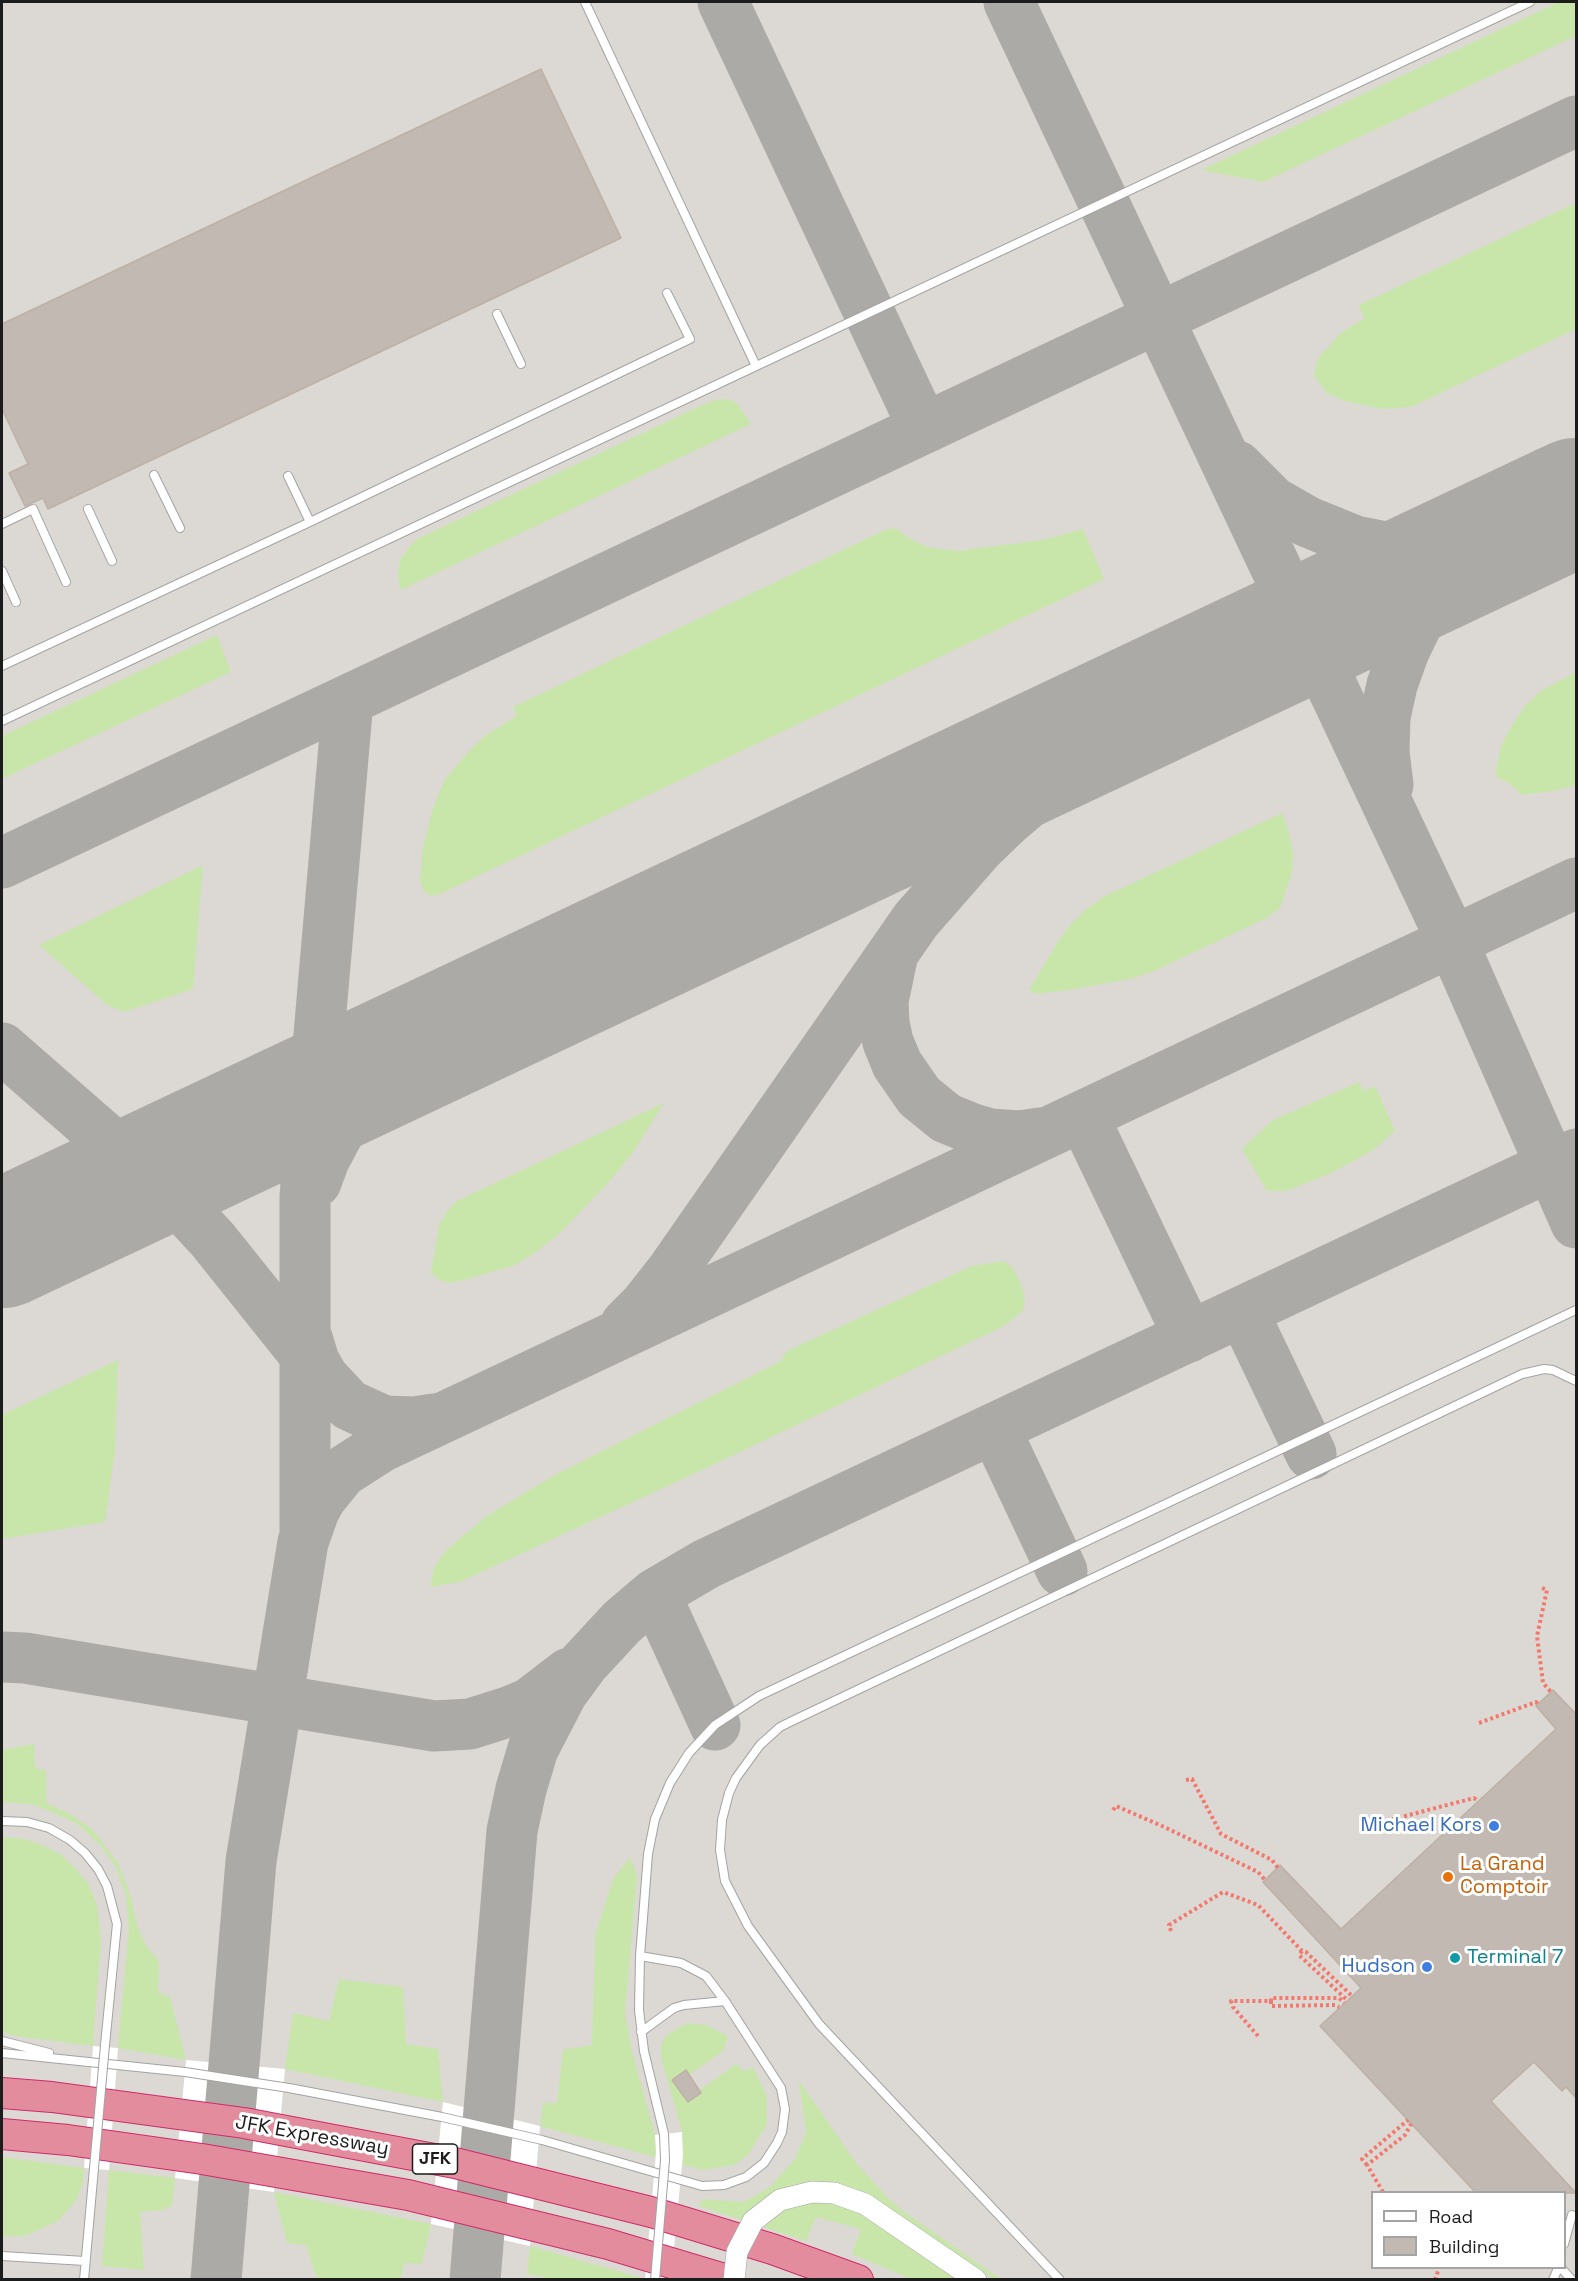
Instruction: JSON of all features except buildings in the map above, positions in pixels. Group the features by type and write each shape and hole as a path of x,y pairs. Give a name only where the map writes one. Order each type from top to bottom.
{"highway":[{"name":"JFK Expressway","path":"2,2093 118,2105 233,2121 455,2163 661,2215 772,2249 858,2280"},
{"name":"JFK Expressway","path":"2,2134 68,2140 202,2159 408,2195 553,2229 728,2280"}],"street":[{"path":"734,2280 737,2252 753,2221 780,2200 813,2192 834,2193 865,2204 976,2280"}],"lane":[{"path":"585,2 756,366"},
{"path":"2,721 1530,2"},
{"path":"2,666 310,522 690,339 667,293"},
{"path":"497,314 520,364"},
{"path":"154,475 180,528"},
{"path":"288,476 310,522"},
{"path":"2,524 33,509 66,582"},
{"path":"88,509 112,561"},
{"path":"2,571 16,602"},
{"path":"655,2280 664,2134 640,2032 640,1956 650,1837 663,1798 688,1753 715,1725 759,1696 1576,1310"},
{"path":"1060,2280 819,2024 748,1926 728,1887 720,1850 722,1820 729,1793 736,1778 760,1744 792,1720 1490,1389 1522,1374 1544,1369 1564,1374 1576,1381"},
{"path":"2,1821 27,1822 49,1828 70,1840 85,1853 98,1869 107,1886 117,1924 84,2280"},
{"path":"2,2053 78,2060 289,2088 442,2117 542,2140 690,2184 713,2187 746,2177 764,2163 777,2143 785,2121 781,2088 725,2001 706,1976 689,1966 640,1956"},
{"path":"640,2032 675,2008 695,2003 725,2001"},
{"path":"2,2041 78,2060"},
{"path":"1566,2237 1572,2215"},
{"path":"2,2256 85,2261"},
{"path":"1561,2269 1572,2280"}],"path":[{"path":"1542,1588 1547,1590 1537,1636 1543,1683 1551,1692"},
{"path":"1479,1723 1536,1702 1538,1704"},
{"path":"1186,1780 1192,1779 1221,1834 1272,1860 1278,1868"},
{"path":"1376,1826 1382,1822 1474,1798 1478,1801"},
{"path":"1113,1810 1116,1806 1160,1825 1258,1872 1265,1880"},
{"path":"1171,1931 1169,1925 1224,1892 1258,1905 1302,1951 1306,1952 1352,1996"},
{"path":"1258,2037 1233,2007 1231,2001 1271,2001 1271,1998 1340,1998 1346,2001 1299,1955 1302,1951"},
{"path":"1271,2001 1271,2006 1335,2005 1339,2007"},
{"path":"1367,2165 1405,2135 1409,2122 1362,2159 1382,2191"}],"shaded area":[{"path":"2,2 1576,2 1576,2279 2,2280"}],"green space":[{"path":"1559,2 1576,2 1576,36 1263,182 1201,170"},
{"path":"1576,203 1576,329 1411,407 1382,409 1344,401 1326,392 1313,374 1319,357 1342,332 1364,319 1359,305"},
{"path":"721,399 732,400 751,424 401,590 398,576 400,560 419,538 709,402"},
{"path":"896,528 907,537 927,547 957,551 1043,540 1083,529 1104,579 440,894 429,896 423,890 420,880 423,847 433,808 444,781 467,753 486,735 517,716 513,707 885,530"},
{"path":"217,635 231,672 2,779 2,736"},
{"path":"1576,672 1576,785 1522,795 1509,783 1497,778 1496,770 1501,746 1526,705 1541,691"},
{"path":"1282,813 1289,832 1293,854 1292,873 1280,908 1267,918 1152,972 1130,979 1036,994 1029,990 1072,923 1103,897"},
{"path":"203,865 193,989 124,1012 107,1005 39,945"},
{"path":"1359,1082 1364,1091 1375,1086 1395,1131 1372,1151 1329,1174 1286,1191 1267,1191 1242,1149 1273,1120"},
{"path":"664,1103 632,1154 608,1183 558,1235 536,1252 515,1265 449,1283 439,1280 431,1272 439,1225 457,1201"},
{"path":"1004,1261 1012,1267 1025,1298 1023,1311 1002,1327 460,1582 430,1587 434,1568 443,1554 458,1540 487,1516 551,1477 781,1361 787,1351 972,1266"},
{"path":"118,1360 115,1451 105,1522 2,1539 2,1415"},
{"path":"34,1744 35,1768 46,1771 46,1803 68,1813 92,1829 118,1863 131,1897 137,1925 145,1944 159,1961 158,1992 170,1997 186,2060 118,2048 129,1929 126,1895 116,1868 103,1848 78,1824 31,1804 2,1802 2,1750"},
{"path":"2,1838 25,1839 62,1855 89,1885 97,1905 101,1940 93,2046 15,2036 2,2032"},
{"path":"630,1857 637,1876 625,2014 632,2051 655,2135 656,2152 682,2132 661,2057 661,2045 667,2035 687,2023 706,2025 728,2036 723,2051 678,2083 689,2098 736,2064 744,2071 753,2067 767,2097 767,2124 748,2155 734,2165 703,2170 540,2126 543,2103 557,2103 563,2050 592,2045 595,1936 613,1879"},
{"path":"339,1979 403,1987 406,2044 438,2049 443,2102 285,2069 293,2013 329,2021"},
{"path":"799,2081 857,2164 888,2198 903,2211 1001,2279 994,2279 952,2250 941,2266 960,2279 911,2279 852,2254 861,2229 816,2217 806,2241 699,2206 703,2199 744,2202 770,2187 795,2159 806,2133"},
{"path":"2,2157 84,2168 83,2182 77,2199 58,2221 25,2236 2,2237"},
{"path":"109,2170 175,2178 172,2205 164,2210 140,2212 144,2270 102,2266"},
{"path":"274,2192 431,2224 422,2264 404,2263 401,2279 317,2279 306,2245 287,2243"},
{"path":"530,2246 645,2279 544,2279 544,2277 527,2274"}],"pier":[{"path":"93,2046 118,2048 109,2170 84,2168"},
{"path":"186,2060 285,2069 274,2192 175,2178"},
{"path":"443,2102 540,2126 530,2246 431,2224"},
{"path":"682,2132 683,2155 671,2279 645,2280 656,2152 655,2135"}],"taxiway":[{"path":"723,2 923,427"},
{"path":"1009,2 1452,941 1576,1223"},
{"path":"2,863 1576,121"},
{"path":"1237,466 1273,502 1308,522 1355,541 1391,548 1420,549 1476,540 1502,530"},
{"path":"1388,785 1384,752 1385,717 1392,685 1404,651 1422,614 1444,586 1475,560 1509,538 1576,506"},
{"path":"626,1324 645,1305 671,1272 916,920 979,848 1006,822 1069,768 1138,720 1217,676 1385,597"},
{"path":"305,1530 305,1196 348,700"},
{"path":"216,2280 251,1861 303,1542 321,1498 342,1472 381,1447 1576,883"},
{"path":"892,958 883,1001 884,1023 888,1042 897,1064 919,1096 946,1118 973,1129 990,1134 1020,1136 1040,1133"},
{"path":"316,1182 324,1160 340,1130 356,1108 390,1072 419,1053 592,970"},
{"path":"2,1048 176,1200 213,1240 313,1365"},
{"path":"110,1141 136,1152 162,1155 181,1153 334,1082"},
{"path":"1083,1116 1189,1337"},
{"path":"475,2280 512,1831 521,1789 533,1749 562,1693 584,1663 622,1622 655,1594 706,1564 1576,1154"},
{"path":"1243,1312 1311,1454"},
{"path":"307,1338 314,1361 323,1377 349,1405 384,1421 415,1422 434,1419"},
{"path":"995,1429 1062,1571"},
{"path":"655,1594 715,1725"},
{"path":"2,1657 25,1658 434,1726 470,1724 511,1711 530,1703 569,1673"}],"runway":[{"path":"2,1244 1576,502"}],"place":[{"name":"Michael Kors","path":"1494,1826"},
{"name":"La Grand Comptoir","path":"1448,1877"},
{"name":"Terminal 7","path":"1455,1958"},
{"name":"Hudson","path":"1427,1967"}]}
